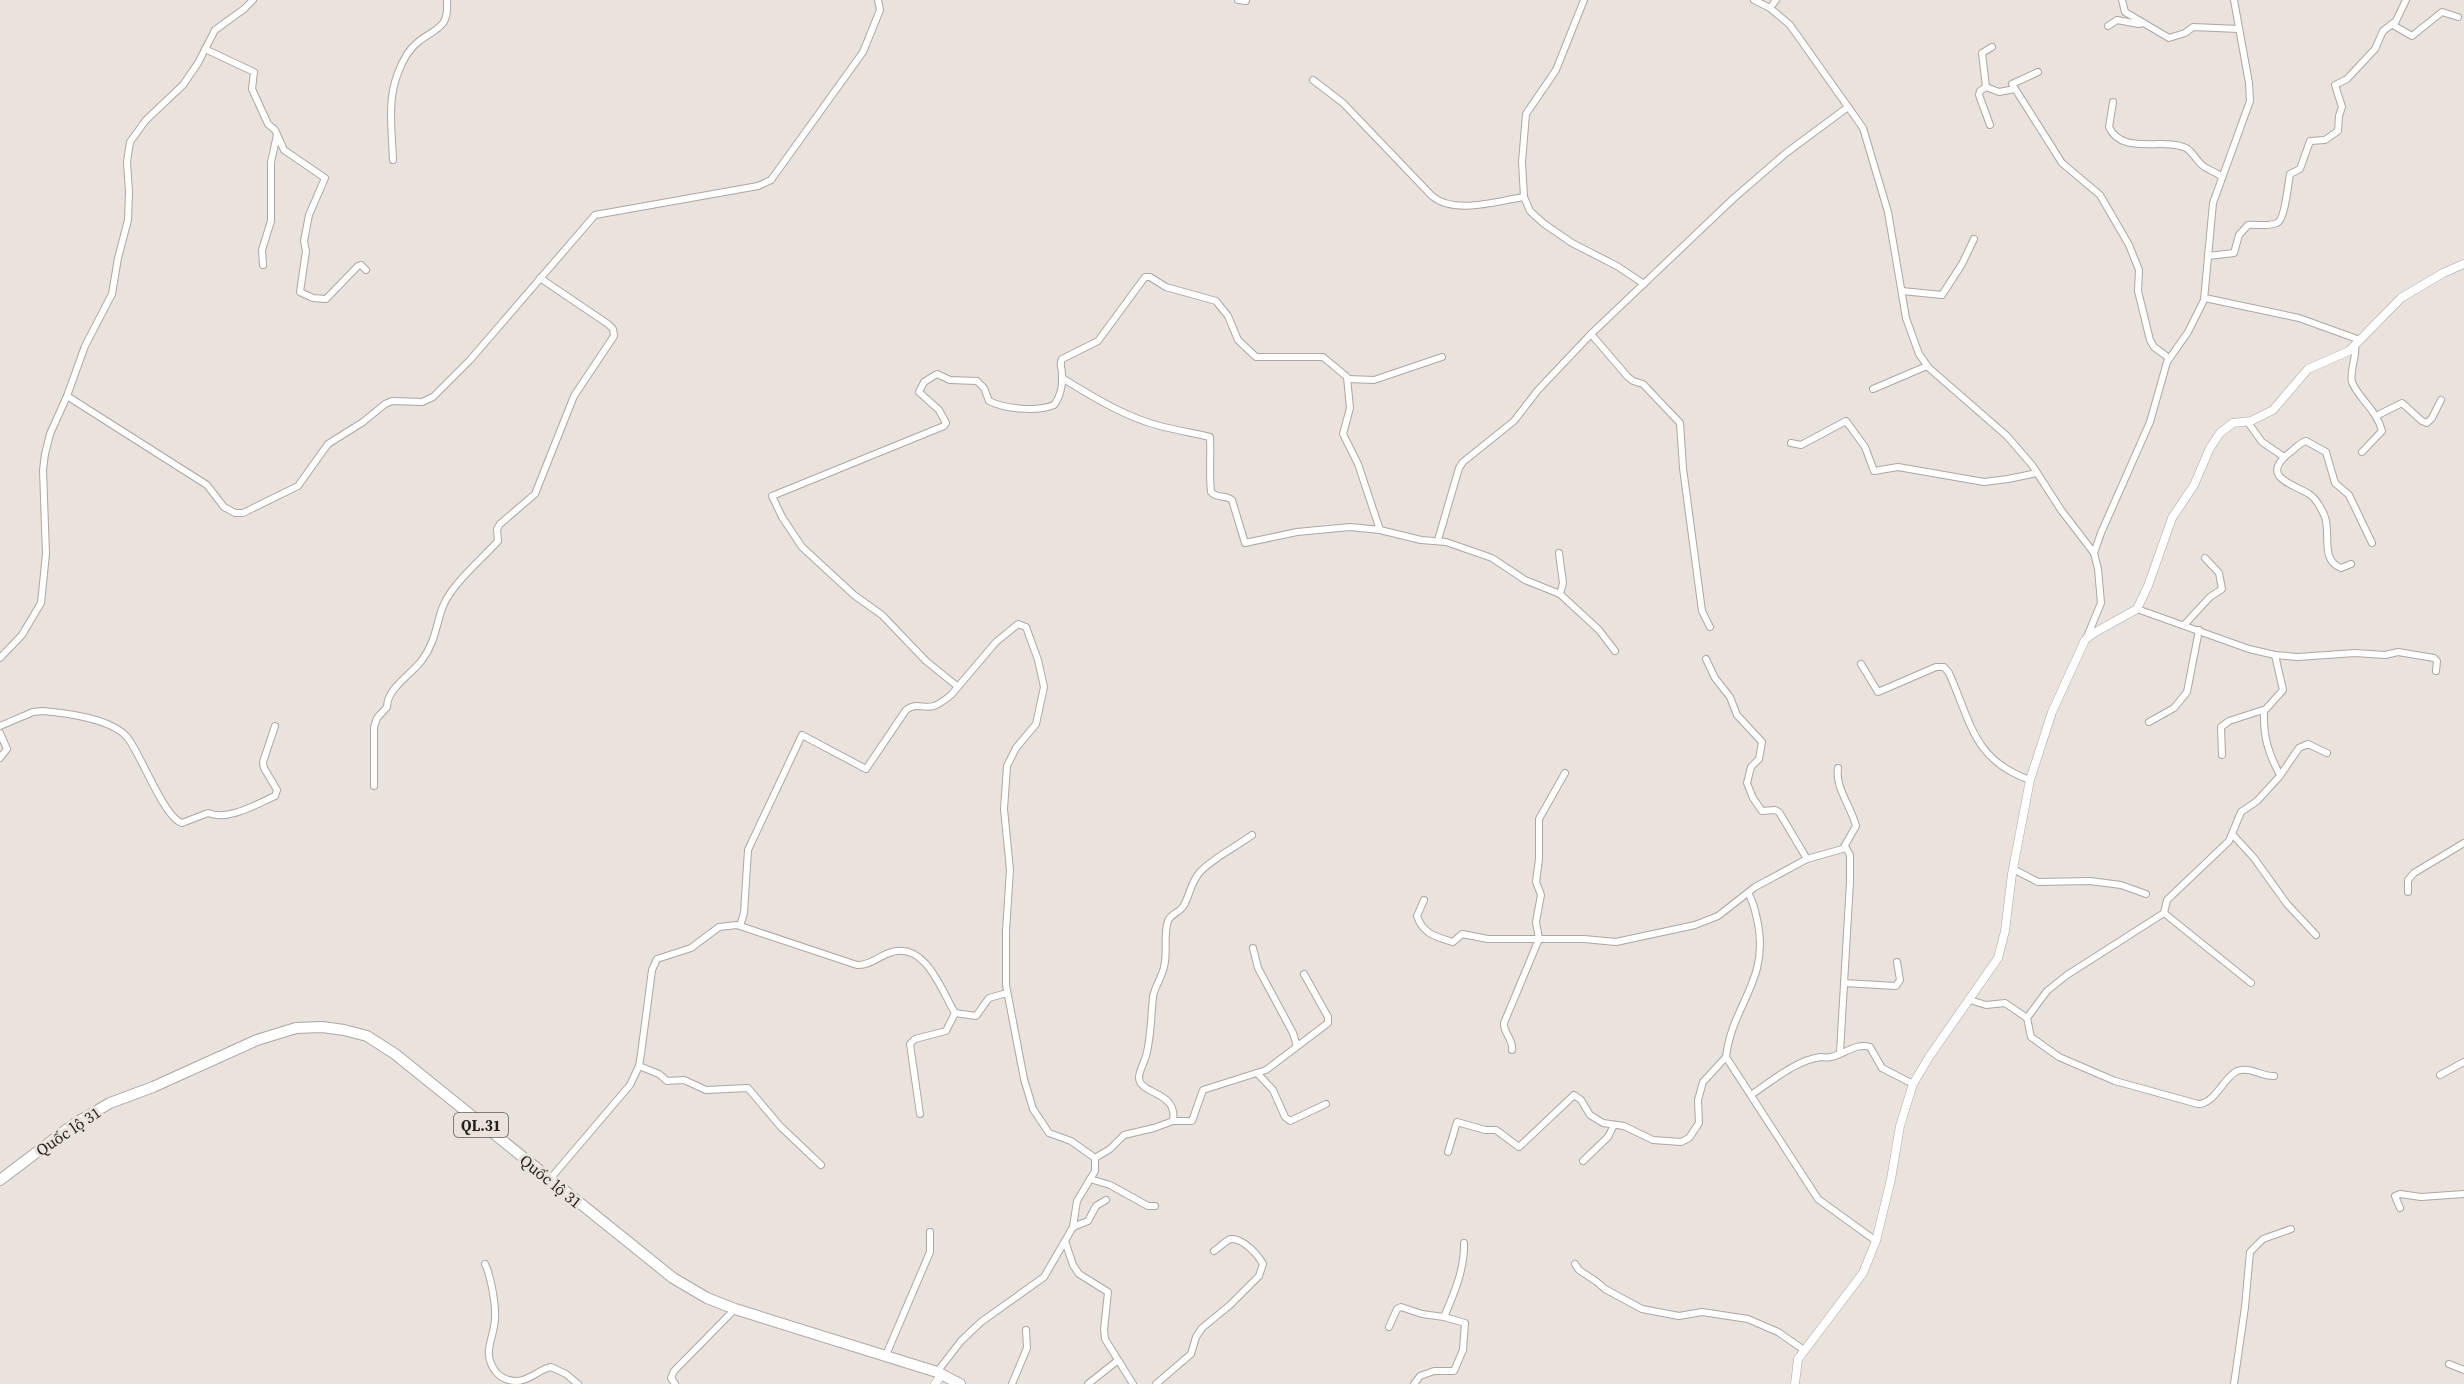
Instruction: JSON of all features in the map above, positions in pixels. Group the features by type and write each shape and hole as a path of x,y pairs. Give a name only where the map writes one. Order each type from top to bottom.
{"highway":[{"name":"Quốc lộ 31","path":"0,1180 74,1124 110,1103 153,1088 257,1040 296,1028 322,1027 367,1036 381,1044 678,1281 707,1298 735,1309 886,1355 939,1373 960,1384"}],"street":[{"path":"0,658 22,636 41,603 46,555 43,462 50,434 85,346 112,294 128,220 127,162 130,141 146,120 183,85 215,30 253,0"},
{"path":"393,160 390,105 393,86 399,70 418,42 443,24 447,11 447,0"},
{"path":"67,396 207,485 230,511 243,513 267,503 298,486 328,444 363,422 385,404 392,401 422,402 433,397 470,360 595,215 758,186 771,180 863,52 880,10 879,0"},
{"path":"1238,0 1246,2"},
{"path":"1584,0 1556,70 1526,114 1522,162 1524,197 1532,214 1543,223 1572,243 1617,266 1644,284"},
{"path":"1754,0 1770,8 1791,25 1863,128 1885,201 1913,341 1927,366 2007,436 2037,473 2061,510 2094,553 2101,603 2052,712 2030,780 2000,953 1913,1084 1900,1126 1892,1179 1876,1241 1861,1277 1804,1350 1796,1364 1795,1384"},
{"path":"1770,8 1776,0"},
{"path":"2122,0 2125,12 2169,38 2185,33 2193,27 2238,29"},
{"path":"2094,553 2101,532 2150,422 2169,358 2188,332 2205,298 2212,207 2250,101 2249,83 2234,0"},
{"path":"2208,256 2234,253 2239,235 2248,225 2280,222 2284,213 2290,174 2300,169 2310,141 2325,140 2338,131 2342,107 2335,85 2350,76 2377,46 2386,28 2393,25 2406,0"},
{"path":"2393,25 2412,36 2442,12 2458,17"},
{"path":"2108,26 2117,20 2135,24 2143,22"},
{"path":"1986,87 1982,53 1992,47"},
{"path":"205,49 254,72 253,91 268,124 286,152 325,178 309,215 304,241 306,251 300,292 313,298 326,299 358,266 361,265 366,270"},
{"path":"2038,72 2013,82 2015,89 2062,163 2100,195 2130,245 2139,270 2138,291 2150,340 2154,347 2169,358"},
{"path":"1313,80 1343,104 1441,203 1457,205 1524,197"},
{"path":"1986,87 1999,92 2015,89"},
{"path":"1986,87 1980,91 1979,95 1990,124"},
{"path":"2113,102 2109,127 2115,135 2134,145 2165,143 2185,148 2204,166 2222,177"},
{"path":"1438,540 1461,464 1514,421 1538,390 1591,334 1764,172 1848,107"},
{"path":"263,265 262,250 271,220 271,162 277,135"},
{"path":"1902,291 1942,295 1974,239"},
{"path":"2087,637 2137,609 2156,566 2169,524 2194,485 2210,448 2226,428 2268,412 2278,405 2308,369 2349,351 2398,300 2443,273 2464,264"},
{"path":"957,686 926,661 882,615 854,595 802,547 782,517 772,496 944,426 946,423 940,412 919,392 924,382 934,374 940,374 950,380 977,381 984,388 987,398 992,403 1032,409 1054,405 1059,398 1062,359 1098,341 1143,279 1150,277 1167,287 1216,301 1228,316 1238,340 1256,357 1323,357 1345,375 1348,379 1350,408 1343,434 1358,464 1380,530"},
{"path":"374,786 374,727 377,718 387,707 387,700 392,692 422,660 435,640 442,606 451,591 498,541 497,529 500,524 535,494 574,396 614,336 613,329 608,324 540,278"},
{"path":"2205,298 2300,318 2358,342"},
{"path":"1591,334 1621,370 1633,381 1641,382 1651,391 1682,426 1683,468 1702,611 1710,627"},
{"path":"2358,342 2351,379 2376,416 2382,431 2362,452"},
{"path":"1348,379 1374,380 1442,357"},
{"path":"1873,389 1927,366"},
{"path":"1062,378 1096,399 1130,415 1158,426 1210,437 1209,472 1212,492 1216,496 1226,496 1232,500 1245,543 1297,532 1360,527 1421,540 1438,540 1492,558 1525,580 1560,594 1599,630 1615,651"},
{"path":"2376,416 2402,403 2427,423 2442,400"},
{"path":"1791,443 1801,445 1844,421 1850,423 1859,436 1874,471 1899,467 1984,482 2037,473"},
{"path":"2247,421 2262,442 2284,458"},
{"path":"2351,564 2341,568 2333,563 2326,545 2327,528 2324,513 2312,496 2291,486 2280,477 2277,469 2278,463 2307,441 2325,452 2335,483 2349,495 2372,543"},
{"path":"1559,553 1563,583 1560,594"},
{"path":"2185,624 2210,597 2222,589 2219,573 2205,558"},
{"path":"2137,609 2275,656 2298,657 2355,652 2385,655 2398,652 2434,658 2437,661 2436,671"},
{"path":"740,926 744,913 748,850 802,735 866,769 906,710 913,705 936,705 951,695 1008,631 1017,624 1026,627 1038,660 1044,687 1038,720 1012,754 1006,775 1004,809 1010,870 1006,931 1007,993 1024,1079 1036,1113 1048,1133 1076,1143 1095,1158"},
{"path":"2149,723 2174,708 2187,692 2199,630"},
{"path":"2222,755 2221,728 2229,721 2264,710 2271,705 2283,688 2275,656"},
{"path":"1706,659 1715,678 1730,697 1737,715 1762,742 1759,759 1750,769 1747,783 1753,798 1762,811 1779,812 1807,859"},
{"path":"1861,664 1878,692 1936,668 1944,667 1949,673 1984,753 2016,774 2030,780"},
{"path":"2264,710 2265,740 2270,758 2280,775"},
{"path":"0,726 33,712 43,711 110,725 127,736 156,789 176,820 182,823 208,813 215,816 225,815 275,796 277,790 263,762 275,726"},
{"path":"0,733 7,749 0,758"},
{"path":"2027,1018 2048,991 2067,975 2164,913 2167,900 2229,841 2241,812 2257,801 2304,744 2313,745 2327,753"},
{"path":"1424,900 1417,913 1422,928 1433,936 1453,942 1462,934 1488,939 1584,939 1616,942 1708,921 1724,913 1755,886 1807,859 1844,848 1856,826 1850,805 1836,780 1838,768"},
{"path":"1512,1050 1513,1044 1504,1029 1504,1023 1539,939 1536,922 1541,895 1536,882 1539,870 1539,819 1565,773"},
{"path":"1173,1121 1173,1111 1165,1098 1145,1088 1139,1077 1146,1055 1153,995 1164,967 1168,923 1172,915 1182,908 1190,887 1200,872 1252,835"},
{"path":"2233,835 2254,858 2287,904 2316,935"},
{"path":"2408,892 2408,880 2414,873 2464,843"},
{"path":"1840,1052 1850,864 1850,855 1844,848"},
{"path":"2013,869 2038,882 2090,881 2121,885 2146,894"},
{"path":"1448,1152 1457,1122 1485,1130 1496,1130 1519,1147 1563,1108 1573,1096 1580,1099 1593,1117 1603,1123 1624,1126 1653,1140 1671,1142 1686,1140 1699,1124 1698,1100 1701,1085 1726,1058 1736,1019 1754,982 1761,956 1757,923 1748,893"},
{"path":"2164,913 2251,983"},
{"path":"550,1180 592,1127 630,1085 639,1066 652,970 657,958 691,948 718,927 740,926 857,965 867,964 895,951 910,954 929,966 955,1013"},
{"path":"1253,948 1262,977 1298,1046"},
{"path":"1844,983 1896,986 1900,980 1897,962"},
{"path":"1095,1158 1110,1149 1124,1135 1173,1121 1192,1121 1200,1095 1206,1089 1258,1074 1277,1064 1324,1027 1329,1021 1319,997 1305,974"},
{"path":"955,1013 976,1016 989,998 1007,993"},
{"path":"1970,1000 1986,1005 2005,1003 2027,1018 2031,1037 2059,1057 2115,1081 2198,1104 2207,1101 2237,1071 2248,1070 2274,1076"},
{"path":"920,1114 910,1044 915,1040 946,1031 955,1013"},
{"path":"1751,1095 1796,1066 1821,1057 1833,1057 1840,1052 1869,1046 1882,1068 1913,1084"},
{"path":"1726,1058 1818,1199 1876,1241"},
{"path":"2440,1075 2464,1062"},
{"path":"639,1066 653,1070 668,1081 684,1080 706,1090 748,1088 780,1126 820,1165"},
{"path":"1258,1074 1273,1089 1285,1117 1290,1121 1326,1104"},
{"path":"1583,1161 1608,1137 1614,1125"},
{"path":"935,1384 939,1373 961,1341 981,1322 1044,1277 1073,1227 1077,1201 1095,1169 1095,1158"},
{"path":"1090,1179 1110,1185 1148,1206 1155,1206"},
{"path":"2400,1208 2395,1198 2400,1194 2421,1197 2464,1194"},
{"path":"1073,1227 1088,1221 1096,1206 1106,1200"},
{"path":"2234,1384 2250,1252 2263,1239 2291,1228"},
{"path":"886,1355 930,1252 930,1232"},
{"path":"1156,1384 1191,1354 1196,1337 1202,1328 1230,1305 1262,1272 1263,1264 1257,1254 1236,1240 1230,1240 1214,1251"},
{"path":"1065,1241 1073,1265 1079,1274 1108,1292 1104,1335 1117,1361 1133,1384"},
{"path":"1444,1317 1458,1282 1464,1243"},
{"path":"485,1264 489,1273 495,1317 488,1352 489,1359 499,1375 519,1381 551,1367 566,1374 578,1384"},
{"path":"1575,1264 1579,1270 1605,1289 1642,1309 1680,1316 1702,1312 1748,1319 1778,1332 1804,1350"},
{"path":"1389,1327 1399,1307 1465,1323 1463,1350 1452,1373 1434,1371 1420,1376 1414,1384"},
{"path":"675,1384 671,1378 674,1371 735,1309"},
{"path":"1012,1384 1027,1348 1026,1330"},
{"path":"1088,1384 1117,1361"},
{"path":"2449,1364 2464,1370"}]}
